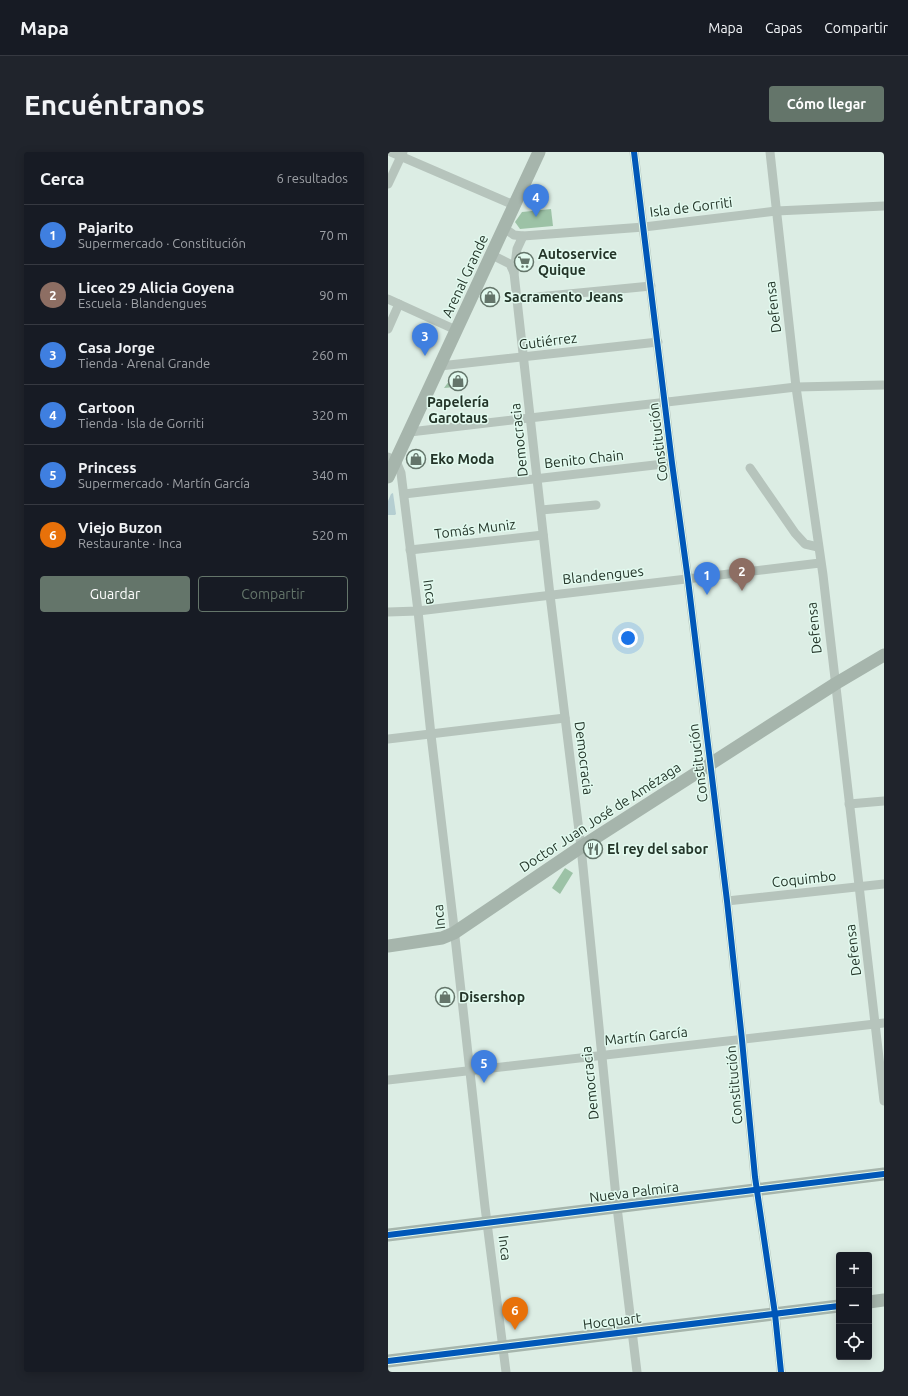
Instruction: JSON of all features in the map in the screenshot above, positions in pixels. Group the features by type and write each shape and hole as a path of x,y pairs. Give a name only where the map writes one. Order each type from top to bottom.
{"street":[{"path":"391,152 402,154 514,205"},
{"name":"Arenal Grande","path":"388,478 392,459 410,432 539,152"},
{"name":"Constitución","path":"634,152 727,901 756,1189 775,1314 781,1372"},
{"name":"Defensa","path":"770,152 796,387 818,547 859,887 880,1023 884,1101"},
{"path":"388,184 402,154"},
{"name":"Isla de Gorriti","path":"504,228 514,235 523,236 644,227 776,211 884,206"},
{"name":"Democracia","path":"523,236 517,249 514,273 550,595 581,847 617,1207 637,1372"},
{"path":"492,255 510,264 514,273"},
{"path":"517,299 651,286"},
{"path":"388,299 456,330"},
{"path":"388,329 399,304"},
{"name":"Gutiérrez","path":"440,366 524,358 658,342"},
{"path":"410,432 796,387 884,385"},
{"name":"Inca","path":"392,459 401,473 404,494 506,1372"},
{"name":"Benito Chain","path":"404,494 672,464"},
{"path":"750,468 795,533 805,544 818,547"},
{"path":"541,510 596,505"},
{"name":"Tomás Muniz","path":"410,550 543,535"},
{"name":"Blandengues","path":"388,612 418,611 688,580 820,563"},
{"name":"Doctor Juan José de Amézaga","path":"388,946 442,938 454,933 581,847 835,684 884,656"},
{"path":"388,739 565,718"},
{"path":"849,804 884,801"},
{"name":"Coquimbo","path":"727,901 884,884"},
{"name":"Martín García","path":"388,1080 470,1072 880,1023"},
{"name":"Nueva Palmira","path":"388,1235 884,1174"},
{"path":"872,1302 884,1300"},
{"name":"Hocquart","path":"388,1361 836,1306"}],"shaded area":[{"path":"393,493 396,514 388,515 388,501"}],"building":[{"path":"551,209 553,226 520,229 515,222 522,212"},
{"name":"Papelería Garotaus","path":"466,376 467,386 444,388 452,377"},
{"path":"565,868 573,873 560,894 552,888"}],"cycle path":[{"path":"634,152 727,901 755,1177 775,1314 781,1372"},
{"path":"388,1235 884,1174"},
{"path":"388,1361 836,1306"}],"place":[{"name":"Cartoon","path":"536,217"},
{"name":"Autoservice Quique","path":"524,262"},
{"name":"Sacramento Jeans","path":"490,297"},
{"name":"Casa Jorge","path":"425,356"},
{"name":"Papelería Garotaus","path":"458,381"},
{"name":"Eko Moda","path":"416,459"},
{"name":"Liceo 29 Alicia Goyena","path":"742,591"},
{"name":"Pajarito","path":"707,595"},
{"name":"El rey del sabor","path":"593,849"},
{"name":"Disershop","path":"445,997"},
{"name":"Princess","path":"484,1083"},
{"name":"Viejo Buzon","path":"515,1330"}]}
